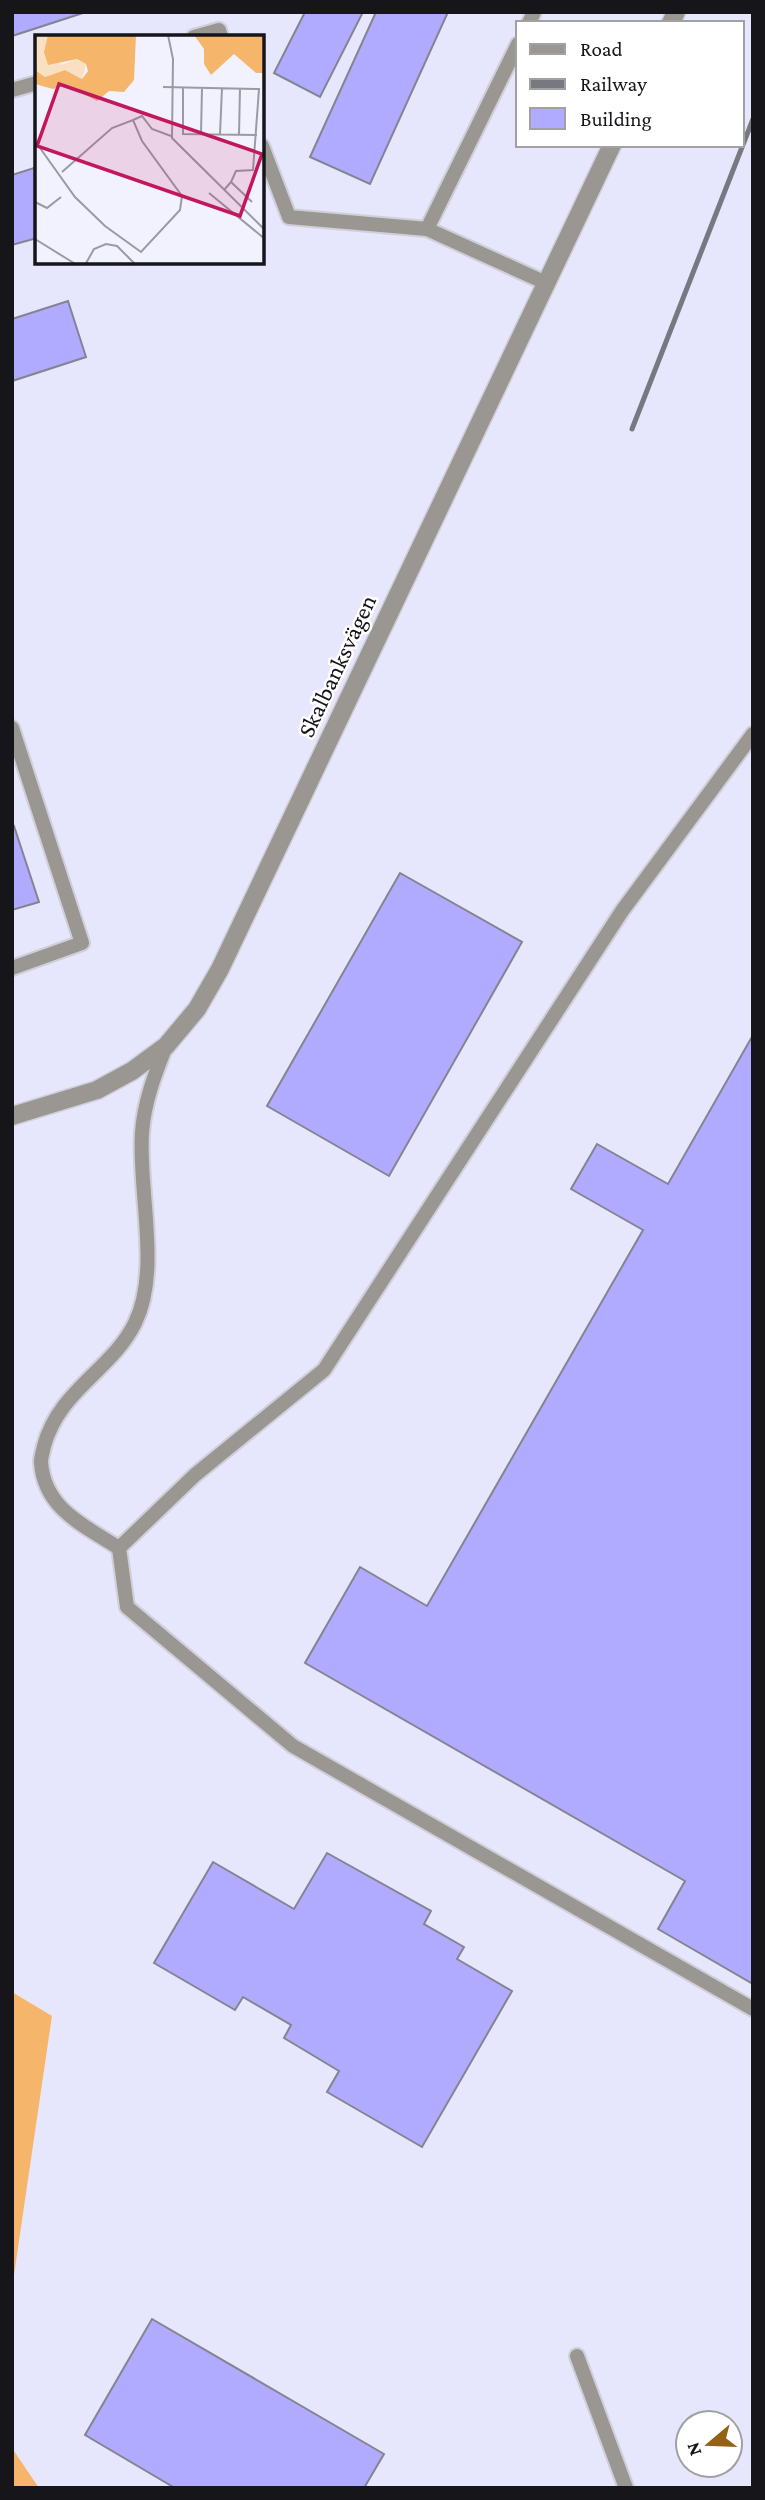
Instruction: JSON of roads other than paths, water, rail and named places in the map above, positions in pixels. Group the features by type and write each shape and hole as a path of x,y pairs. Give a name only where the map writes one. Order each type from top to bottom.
{"street":[{"name":"Skalbanksvägen","path":"12,1116 97,1090 132,1071 166,1046 197,1009 220,969 611,147"}],"lane":[{"path":"201,35 219,30 220,35"},
{"path":"427,229 516,48"},
{"path":"12,90 35,84"},
{"path":"264,151 289,217 427,229 546,283"},
{"path":"119,1548 195,1475 324,1370 622,911 753,733"},
{"path":"12,968 82,943 13,735"},
{"path":"166,1046 148,1092 142,1133 148,1271 144,1300 135,1324 121,1345 67,1401 48,1432 41,1460 46,1486 61,1510 119,1548 127,1607 293,1746 753,2009"},
{"path":"577,2356 626,2488"}],"railway":[{"path":"744,142 753,119"},
{"path":"632,429 742,147"}]}
